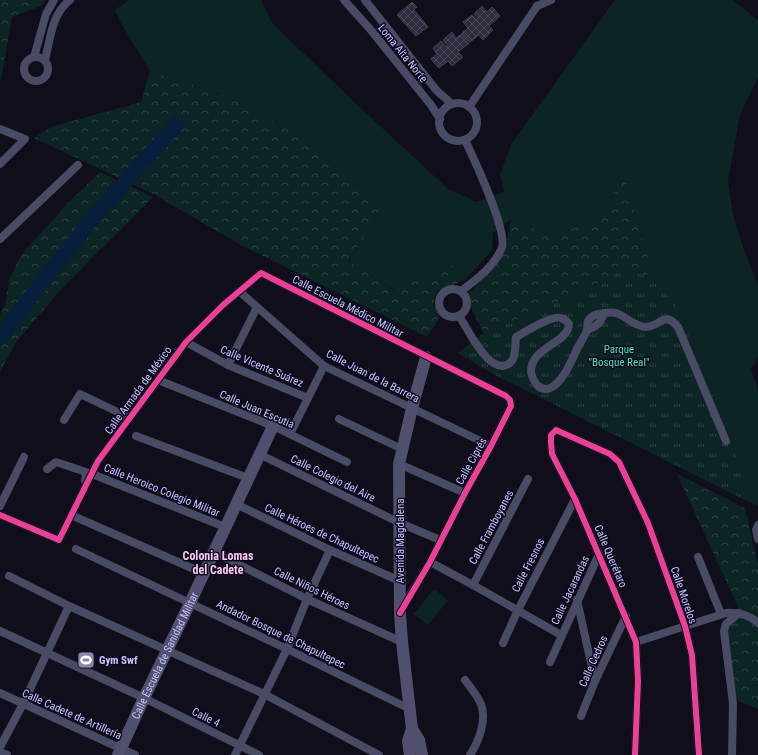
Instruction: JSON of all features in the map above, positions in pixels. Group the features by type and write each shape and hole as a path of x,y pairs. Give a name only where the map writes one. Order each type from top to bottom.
{"main road":[{"name":"Avenida Magdalena","path":"410,755 408,741 412,729 400,613 400,464 402,449 426,357"},
{"name":"Calle Escuela de Sanidad Militar","path":"120,752 144,698 214,552 224,527 273,426"},
{"name":"Avenida Magdalena","path":"412,729 419,740 422,755"}],"street":[{"path":"34,57 46,14 54,0"},
{"path":"45,60 56,19 60,10 70,0"},
{"name":"Loma Alta Norte","path":"365,0 437,90 452,104"},
{"path":"469,107 536,3 551,0"},
{"name":"Loma Alta Norte","path":"346,1 431,104 440,119 441,130 449,139 460,141 465,140"},
{"path":"34,57 45,60 49,67 47,75 41,81 33,81 26,77 24,69 27,61 34,57"},
{"path":"440,119 444,110 452,104 464,104 469,107 476,116 477,127 465,140 503,236 499,253 492,263 461,291"},
{"path":"0,129 24,139 0,164"},
{"path":"0,239 78,165"},
{"name":"Calle Armada de México","path":"0,514 59,540 98,461 149,392 155,378 186,342 223,305 261,273"},
{"name":"Calle Escuela Médico Militar","path":"261,273 426,357"},
{"path":"448,290 461,291 466,299 467,304 463,313 459,316 450,317 442,312 439,304 441,295 448,290"},
{"name":"Calle Juan de la Barrera","path":"239,292 257,306 324,366 491,446"},
{"path":"228,365 257,306"},
{"path":"459,316 483,354 498,365 504,366 512,361 516,337 554,318 566,320 568,324 566,333 540,353 532,365 531,373 534,381 544,389 550,388 564,376 587,330 599,325 604,314 615,313 642,327 648,327 663,320 669,319 678,327 726,441"},
{"name":"Calle Vicente Suárez","path":"186,342 228,365 308,398"},
{"name":"Calle Ciprés","path":"400,613 430,562 440,540 511,406 510,400 506,396 426,357"},
{"path":"290,434 324,366"},
{"name":"Calle Juan Escutia","path":"155,378 273,426 347,462"},
{"path":"64,420 80,394 130,418"},
{"path":"339,420 402,449"},
{"name":"Calle Querétaro","path":"610,454 556,430 551,435 550,443 552,454 575,499 636,642 638,681 635,755"},
{"path":"136,436 248,478"},
{"name":"Calle Colegio del Aire","path":"259,454 400,523 440,540"},
{"name":"Calle Morelos","path":"610,454 620,462 648,523 685,626 692,655 700,755"},
{"path":"0,506 24,457"},
{"path":"47,469 56,462 86,472 85,481 87,483"},
{"path":"400,464 465,493"},
{"name":"Calle Heroico Colegio Militar","path":"92,474 224,527"},
{"name":"Calle Framboyanes","path":"473,585 528,479"},
{"name":"Calle Fresnos","path":"503,643 518,610 575,499"},
{"name":"Calle Héroes de Chapultepec","path":"236,504 330,550 400,581"},
{"path":"71,515 203,573"},
{"path":"758,525 756,530 758,539"},
{"name":"Andador Bosque de Chapultepec","path":"76,549 410,709"},
{"path":"235,755 287,649 307,599 330,550"},
{"name":"Calle Niños Héroes","path":"214,552 307,599 402,642"},
{"name":"Calle Jacarandas","path":"550,662 599,554"},
{"path":"698,558 720,614"},
{"name":"Calle Jacarandas","path":"430,562 561,635"},
{"path":"9,576 69,606 264,694 379,755"},
{"path":"577,600 595,680"},
{"path":"0,748 23,704 69,606"},
{"path":"636,642 720,614 733,612 740,613 758,623"},
{"path":"732,755 734,703 724,631 726,624 740,613"},
{"name":"Calle Cedros","path":"581,716 595,680 626,616"},
{"name":"Calle 4","path":"0,631 144,698 259,755"},
{"path":"465,680 480,703 483,716 481,732 470,755"},
{"name":"Calle Cadete de Artillería","path":"0,694 120,752 135,755"},
{"path":"0,752 7,755"}],"green space":[{"path":"0,0 46,0 41,6 12,17 0,84"},
{"path":"129,0 261,0 271,21 279,30 365,112 447,188 476,202 504,192 500,174 512,143 615,0 732,0 758,20 758,77 740,115 728,181 733,215 743,247 758,285 758,356 751,369 758,390 758,506 741,498 741,467 679,310 653,276 625,177 616,189 606,213 580,227 547,234 511,219 493,233 492,250 465,280 451,264 430,283 397,292 348,261 383,208 304,139 228,97 150,71 122,25 115,10"},
{"path":"150,71 228,97 304,139 383,208 348,261 396,292 413,268 430,283 451,264 465,280 437,291 433,304 440,316 427,337 241,245 155,195 34,138 51,127 141,102"},
{"path":"100,172 153,197 65,285 16,342 0,372 0,315 5,304 10,278 21,255 68,203"},
{"path":"625,177 653,276 621,269 593,287 484,334 471,308 468,294 489,273 507,243 511,219 547,234 580,227 606,213 616,189"},
{"name":"Parque \"Bosque Real\"","path":"621,269 653,276 679,310 741,467 741,498 495,375 458,353 479,336 593,287"},
{"path":"677,474 745,508 758,564 758,709 740,702 734,691 721,624 728,616 739,609"},
{"path":"434,589 448,600 428,625 414,614"}],"building":[{"path":"412,2 417,7 414,10 428,27 416,36 397,15"},
{"path":"482,6 487,12 492,7 500,16 489,26 493,30 483,40 479,35 470,42 462,33 468,28 463,22 472,15 477,20 478,19 474,14"},
{"path":"452,32 456,38 462,34 469,43 458,52 463,57 452,66 448,61 439,68 431,59 437,54 433,48 441,41 446,47 447,45 443,40"}],"waterway":[{"path":"0,337 91,220 176,125"}],"cycle path":[{"path":"0,515 59,540 98,461 186,342 223,305 261,273 506,396 510,400 511,406 491,446 430,562 400,613"},
{"path":"635,755 638,681 636,642 575,499 552,454 551,435 556,430 610,454 619,462 648,523 685,626 692,655 699,755"}],"place":[{"name":"Gym Swf","path":"86,660"}],"district":[{"name":"Colonia Lomas del Cadete","path":"218,563"}]}
